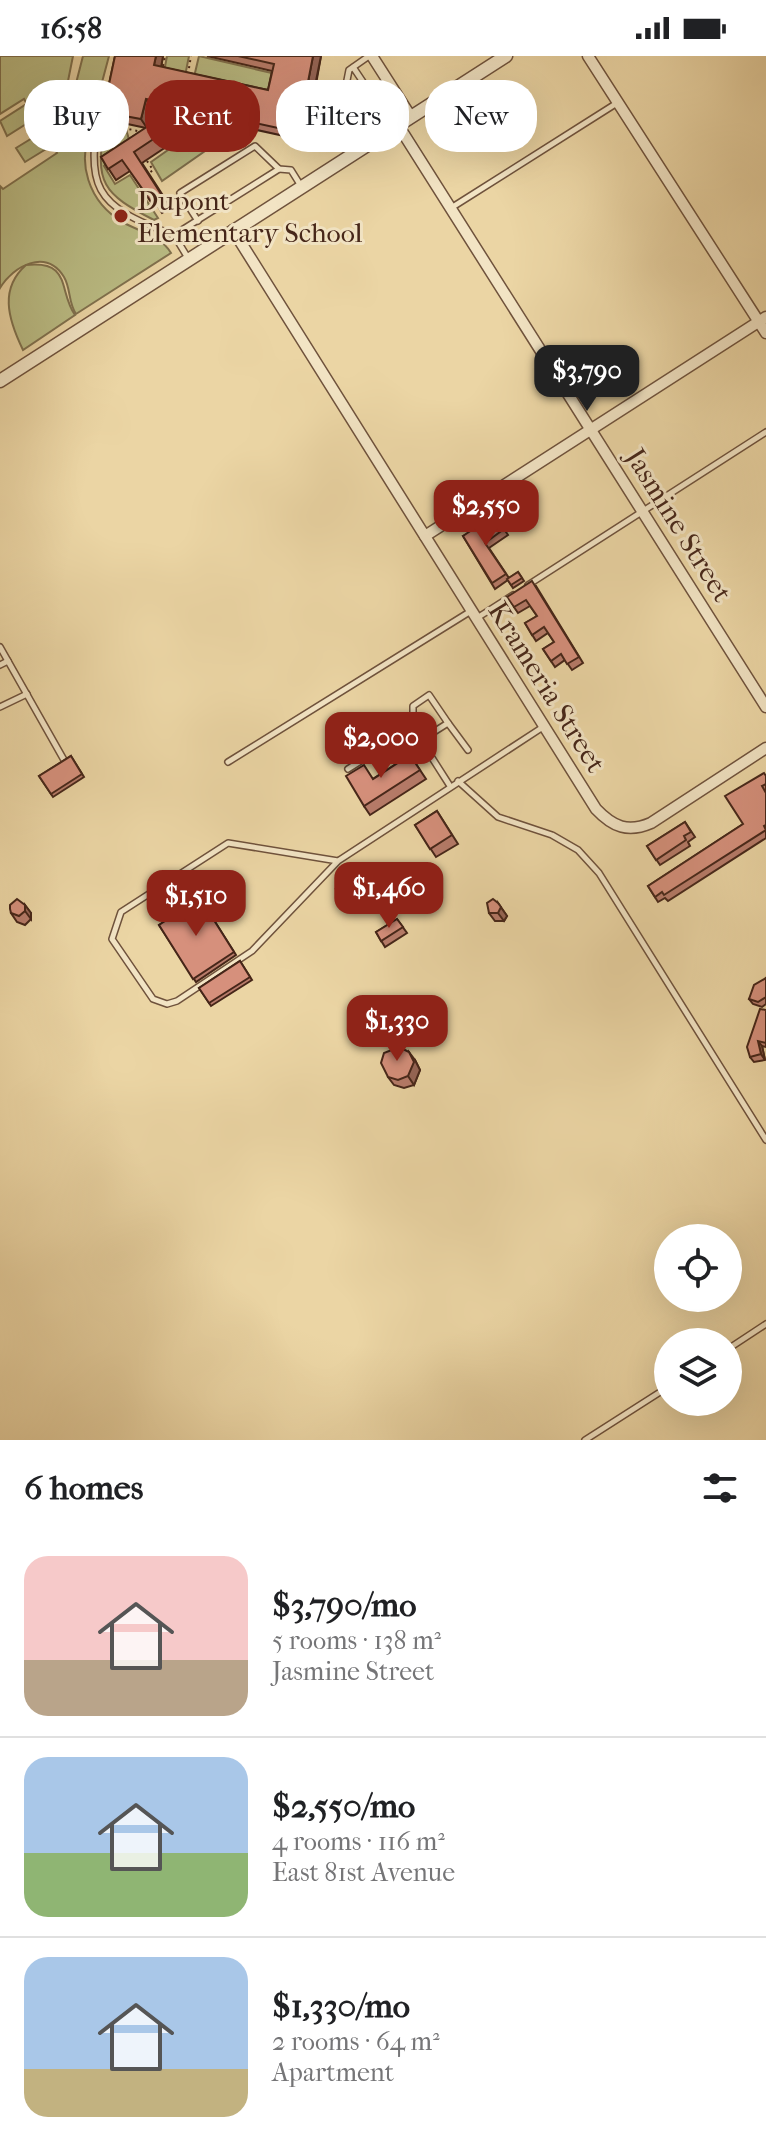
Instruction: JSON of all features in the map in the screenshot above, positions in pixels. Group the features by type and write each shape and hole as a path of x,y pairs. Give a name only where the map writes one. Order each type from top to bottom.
{"street":[{"path":"370,56 411,117 506,56"},
{"path":"588,56 762,319 766,333"},
{"name":"Jasmine Street","path":"409,142 766,707"},
{"path":"0,381 356,152"},
{"name":"Krameria Street","path":"233,230 596,809 613,824 630,829 651,823 766,748"},
{"path":"425,536 762,319"}],"lane":[{"path":"353,67 381,109 356,124 339,121 349,70 353,67 370,56"},
{"path":"451,208 618,102"},
{"path":"198,221 180,193 255,146 279,169"},
{"path":"92,152 95,181 109,202 141,223 174,235 188,259"},
{"path":"174,235 279,169 291,170 301,187"},
{"path":"527,586 766,432"},
{"path":"228,762 474,615 515,594"},
{"path":"0,647 64,760"},
{"path":"0,665 8,661"},
{"path":"0,707 27,694"},
{"path":"450,786 413,728 413,706 429,695 468,750"},
{"path":"421,740 448,723"},
{"path":"338,861 228,843 121,912 112,939 153,999 167,1004 177,1001 252,951 338,861 544,727"},
{"path":"348,769 413,728"},
{"path":"458,781 498,817 552,835 578,850 599,873 766,1140"},
{"path":"742,1340 766,1324"},
{"path":"585,1440 654,1396"}],"path":[{"path":"163,66 165,56"},
{"path":"187,80 191,56"},
{"path":"141,153 153,170 148,174"}],"green space":[{"path":"0,56 73,56 68,80 24,80 24,99 0,114"},
{"path":"83,56 109,56 103,80 77,80"},
{"path":"167,56 189,56 185,76 164,72"},
{"path":"199,56 276,74 272,95 260,92 260,80 207,80 194,77"},
{"path":"24,106 24,125 7,136 0,121"},
{"path":"24,143 24,152 41,152 25,162 16,148"},
{"path":"85,152 88,180 102,204 124,223 156,238 171,253 76,314 64,277 48,263 30,263 21,267 0,288 0,186 3,189 57,153"},
{"path":"102,152 120,152 104,166 115,184 130,175 158,218 154,220 137,211 113,194 102,174"},
{"path":"165,152 204,152 162,181 151,162"},
{"path":"26,265 51,267 57,272 75,315 23,350 10,315 9,293 12,283"}],"building":[{"path":"115,56 156,56 154,65 222,80 145,80 141,119 129,117 129,80 110,80"},
{"path":"238,56 313,56 308,80 276,80 276,127 260,124 260,88 268,90 274,64"},
{"path":"145,128 145,145 134,152 163,197 155,202 122,160 108,169 101,157 109,152 129,152 129,139"},
{"path":"498,520 504,529 485,543 506,574 492,583 463,536 485,521 488,526"},
{"path":"518,572 522,578 511,585 507,579"},
{"path":"532,581 579,657 567,664 561,654 551,661 543,649 554,642 544,627 532,635 525,623 537,616 526,600 514,607 507,597"},
{"path":"410,755 420,770 364,806 346,776 364,765 373,779"},
{"path":"71,756 82,774 51,794 39,776"},
{"path":"764,773 766,784 762,786 766,793 766,830 664,895 662,892 655,897 648,886 743,824 725,796"},
{"path":"437,811 452,835 430,849 415,825"},
{"path":"685,822 691,832 684,836 686,840 656,860 647,846"},
{"path":"346,883 351,891 342,897 336,889"},
{"path":"200,898 234,952 193,979 159,925"},
{"path":"17,899 25,905 25,911 19,916 11,913 10,909"},
{"path":"493,899 501,907 498,913 489,913 487,903"},
{"path":"397,919 403,927 381,941 376,932"},
{"path":"240,961 250,977 209,1003 199,988"},
{"path":"766,978 766,997 758,1002 749,999 754,985"},
{"path":"760,1009 766,1010 766,1043 758,1041 761,1054 750,1057 747,1047"},
{"path":"399,1047 409,1052 414,1062 408,1076 398,1080 388,1077 381,1063 384,1053"}],"place":[{"name":"Dupont Elementary School","path":"121,216"}]}
